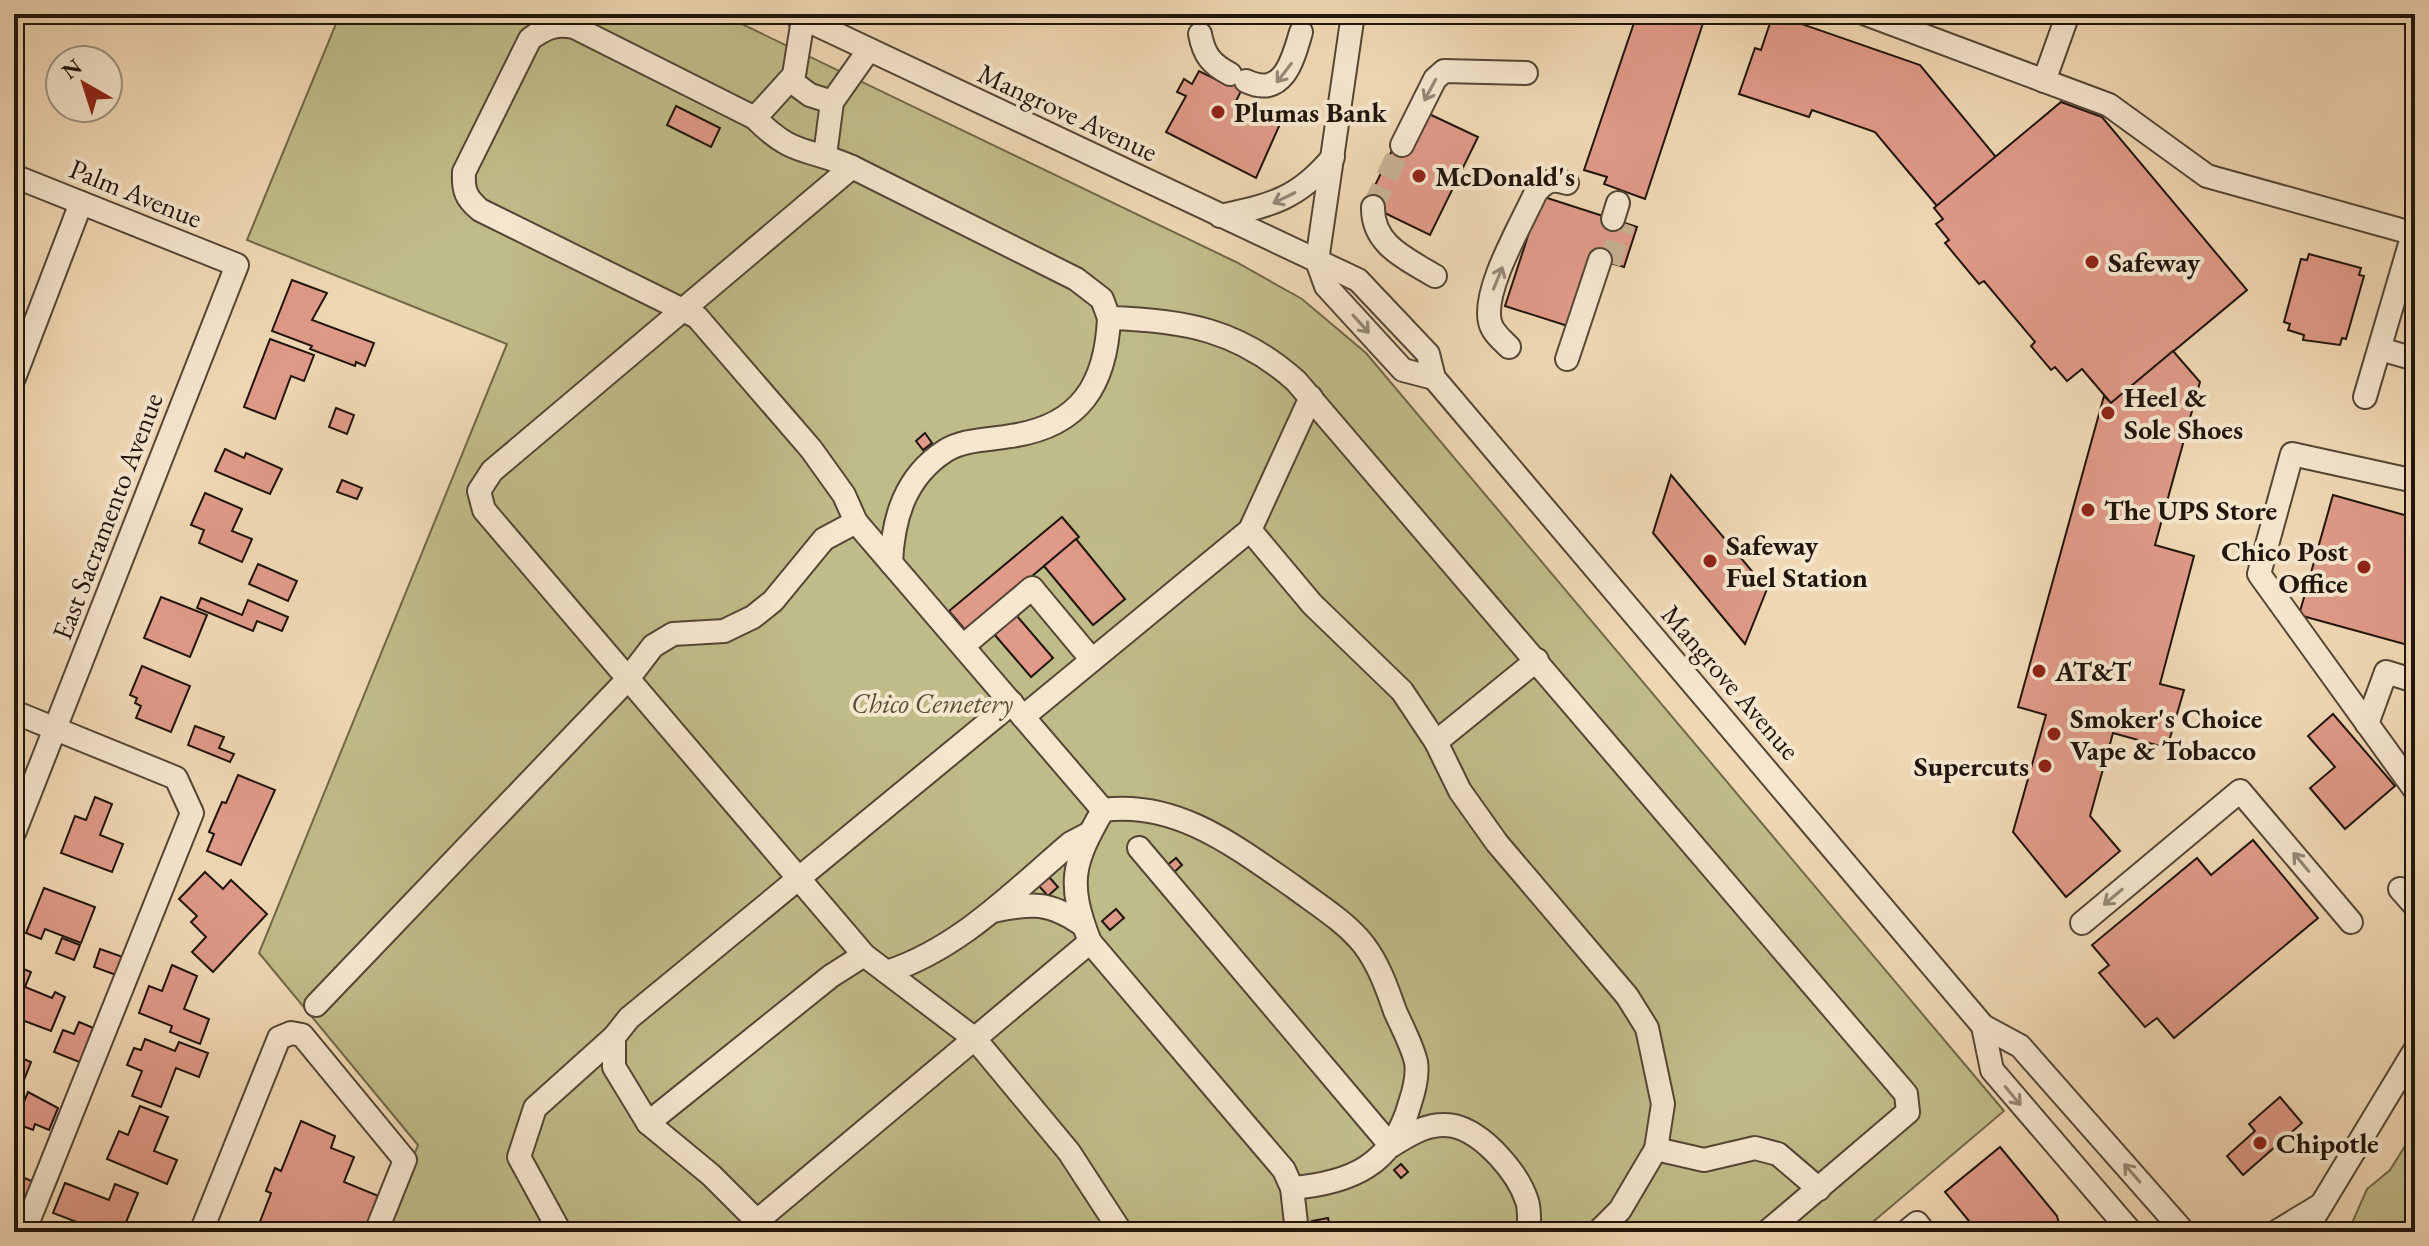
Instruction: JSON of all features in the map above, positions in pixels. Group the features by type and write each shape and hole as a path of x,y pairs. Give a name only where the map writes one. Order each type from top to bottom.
{"street":[{"path":"1317,261 1353,14"},
{"path":"1866,14 1890,18 2109,105 2207,176 2414,234 2365,397"},
{"path":"2044,81 2068,14"},
{"path":"755,118 791,81 799,16"},
{"name":"Mangrove Avenue","path":"799,16 1317,261 1326,286 1403,370 1434,378 1983,1026 2020,1046 2184,1232"},
{"path":"891,563 893,527 901,501 925,469 946,450 977,440 1049,428 1077,410 1101,373 1108,344 1109,318 1102,299 1076,279 852,167 825,155 800,153 775,139 755,118 574,27 561,24 546,28 530,39 464,172 463,189 468,199 480,210 697,317 811,449 844,495 856,522 891,563 1018,710 1103,810"},
{"path":"1200,34 1204,53 1215,66 1266,87 1278,83 1291,67 1301,32"},
{"path":"825,155 832,102 868,51"},
{"path":"1402,145 1435,79 1444,71 1526,73"},
{"path":"791,81 810,95 832,102"},
{"path":"1220,216 1287,199 1312,182 1333,156"},
{"path":"852,167 492,471 479,491 484,510 864,955 975,1039 1069,1152 1121,1232"},
{"name":"Palm Avenue","path":"14,176 237,265"},
{"path":"1509,347 1490,323 1490,303 1496,282 1536,192 1545,182 1555,179 1567,183"},
{"path":"14,378 81,203"},
{"path":"1373,207 1378,235 1392,249 1435,276"},
{"path":"1572,360 1605,261"},
{"name":"East Sacramento Avenue","path":"14,833 237,265"},
{"path":"1109,318 1199,326 1239,340 1270,357 1311,397 1906,1094 1908,1112 1767,1232"},
{"path":"2380,349 2415,359"},
{"path":"560,1232 519,1157 535,1108 614,1037 629,1018 799,878 1018,710 1092,660 1250,530 1311,397"},
{"path":"2415,481 2292,454 2259,574 2415,789"},
{"path":"316,1005 627,680 653,646 673,634 724,631 753,617 773,601 824,539 856,522"},
{"path":"1250,530 1312,604 1402,691 1436,742 1460,791 1497,843 1627,996 1647,1028 1663,1104 1656,1149 1620,1210 1598,1232"},
{"path":"963,646 1032,588 1092,660"},
{"path":"1436,742 1537,660"},
{"path":"2367,724 2386,672 2415,681"},
{"path":"14,712 176,778 192,813 24,1232"},
{"path":"2082,923 2240,791 2351,922"},
{"path":"1103,810 1127,807 1163,813 1229,842 1342,923 1364,945 1381,973 1416,1062 1414,1089 1406,1119 1391,1146"},
{"path":"1086,933 1076,905 1075,878 1082,845 1103,810"},
{"path":"887,972 917,962 952,942 1071,843 1090,833"},
{"path":"1139,848 1391,1146"},
{"path":"2400,889 2415,906"},
{"path":"992,911 1045,905 1063,911 1086,933 1263,1142 1292,1188 1297,1232"},
{"path":"614,1037 614,1067 648,1123 711,1175 762,1226 975,1039 1086,933"},
{"path":"648,1123 831,976 864,955"},
{"name":"Mangrove Avenue","path":"1983,1026 1992,1070 2131,1232"},
{"path":"201,1232 279,1038 291,1033 302,1035 405,1160 376,1232"},
{"path":"2276,1232 2312,1222 2415,1050"},
{"path":"1292,1188 1330,1185 1358,1173 1391,1146 1419,1129 1456,1127 1472,1135 1501,1159 1518,1182 1528,1203 1529,1232"},
{"path":"1656,1149 1704,1160 1755,1148 1778,1154 1819,1189"},
{"path":"2110,1208 2117,1232"},
{"path":"1906,1232 1917,1223 1924,1232"}],"green space":[{"name":"Chico Cemetery","path":"340,14 721,14 1236,262 1302,299 1366,353 2004,1111 1861,1232 383,1232 418,1145 259,953 507,344 247,240"},
{"path":"2415,1130 2415,1232 2348,1232 2367,1189 2390,1170"}],"building":[{"path":"1637,14 1706,14 1645,199 1604,184 1607,177 1584,170"},
{"path":"1773,14 1920,65 1996,157 1937,206 1875,132 1812,110 1809,117 1739,94 1755,48 1761,50"},
{"name":"Plumas Bank","path":"1234,67 1249,75 1236,101 1280,124 1256,178 1166,132 1186,96 1177,92 1184,79 1192,84 1199,71 1225,84"},
{"name":"Safeway","path":"2061,102 2102,117 2247,290 2111,403 2082,369 2067,381 2055,367 2051,370 2031,346 2035,342 1984,281 1979,284 1945,243 1949,240 1936,224 1943,219 1934,208"},
{"path":"676,106 720,128 711,147 667,125"},
{"name":"McDonald's","path":"1427,113 1478,137 1430,235 1366,204 1396,142"},
{"path":"1541,196 1637,227 1624,267 1597,259 1574,328 1505,306"},
{"path":"2309,254 2361,268 2359,275 2364,276 2346,339 2342,338 2340,345 2303,340 2304,335 2288,330 2290,324 2284,322 2301,259 2307,260"},
{"path":"292,280 327,293 312,320 374,343 365,366 356,362 355,366 272,331"},
{"path":"270,339 314,355 304,381 291,376 275,419 244,407"},
{"path":"2173,351 2200,382 2155,545 2194,556 2160,684 2184,690 2167,748 2113,733 2090,816 2120,851 2066,897 2013,832 2046,715 2018,707 2104,396 2111,403"},
{"path":"336,408 354,415 347,434 329,427"},
{"path":"925,433 932,443 923,450 916,441"},
{"path":"225,449 244,458 246,453 282,469 270,494 215,471"},
{"name":"Safeway Fuel Station","path":"1671,475 1767,589 1745,644 1653,533"},
{"path":"342,480 362,488 357,499 337,492"},
{"path":"205,493 242,509 232,531 252,539 242,562 199,543 204,530 191,525"},
{"name":"Chico Post Office","path":"2333,495 2415,518 2415,647 2299,615"},
{"path":"1062,517 1079,537 966,631 949,611"},
{"path":"1076,539 1125,599 1093,625 1044,566"},
{"path":"258,564 297,581 288,601 249,584"},
{"path":"161,597 207,615 190,657 144,638"},
{"path":"201,598 242,615 248,600 288,617 282,631 257,621 253,631 197,608"},
{"path":"1016,615 1053,658 1031,677 994,634"},
{"path":"142,666 190,686 171,732 136,718 141,706 135,703 137,698 130,695"},
{"path":"2333,714 2395,786 2345,829 2310,788 2335,767 2308,736"},
{"path":"195,726 224,737 219,748 234,754 230,762 188,745"},
{"path":"238,775 275,790 241,865 207,851 214,834 209,832"},
{"path":"95,797 112,804 100,835 123,844 112,872 61,853 75,816 86,820"},
{"path":"2253,840 2318,918 2174,1038 2157,1018 2145,1027 2099,973 2109,965 2092,945 2197,858 2211,875"},
{"path":"1176,858 1182,865 1172,874 1165,867"},
{"path":"205,872 223,889 231,880 267,914 213,972 192,952 206,937 191,922 197,916 179,899"},
{"path":"1049,877 1058,887 1048,896 1039,886"},
{"path":"44,888 95,907 81,943 45,929 41,939 26,933"},
{"path":"1116,909 1124,918 1110,930 1102,921"},
{"path":"62,938 80,945 74,960 56,953"},
{"path":"100,949 123,957 116,975 94,967"},
{"path":"172,965 197,976 184,1009 209,1019 200,1044 170,1032 172,1026 139,1013 149,986 162,991"},
{"path":"16,966 31,972 25,987 52,998 55,992 65,997 51,1031 14,1017"},
{"path":"79,1022 96,1029 82,1063 54,1052 63,1030 74,1034"},
{"path":"145,1039 175,1051 179,1042 208,1053 199,1077 176,1068 161,1107 132,1096 142,1071 127,1065 134,1048 141,1050"},
{"path":"14,1055 31,1062 24,1080 19,1078 14,1090"},
{"path":"28,1092 58,1108 49,1130 35,1124 33,1130 15,1123"},
{"name":"Chipotle","path":"2280,1097 2302,1123 2243,1175 2227,1156 2255,1131 2249,1124"},
{"path":"140,1106 168,1117 154,1151 177,1160 167,1184 107,1159 119,1131 128,1135"},
{"path":"301,1121 335,1136 331,1148 354,1157 344,1182 381,1197 366,1232 297,1232 289,1229 288,1232 256,1232 271,1193 266,1191 275,1168 281,1171"},
{"path":"2000,1147 2057,1216 2061,1232 1978,1232 1945,1192"},
{"path":"1401,1164 1408,1172 1401,1178 1394,1170"},
{"path":"15,1174 34,1182 23,1207 14,1203"},
{"path":"65,1183 109,1200 115,1184 138,1193 122,1232 103,1232 53,1213"},
{"path":"1328,1218 1330,1228 1313,1231 1312,1221"}],"tunnel":[{"path":"1373,207 1402,145"},
{"path":"1610,263 1624,223"}],"place":[{"name":"Plumas Bank","path":"1218,112"},
{"name":"McDonald's","path":"1419,176"},
{"name":"Safeway","path":"2092,262"},
{"name":"Heel & Sole Shoes","path":"2108,413"},
{"name":"The UPS Store","path":"2088,510"},
{"name":"Safeway Fuel Station","path":"1710,561"},
{"name":"Chico Post Office","path":"2364,567"},
{"name":"AT&T","path":"2039,671"},
{"name":"Smoker's Choice Vape & Tobacco","path":"2054,734"},
{"name":"Supercuts","path":"2045,766"},
{"name":"Chipotle","path":"2260,1143"}]}
